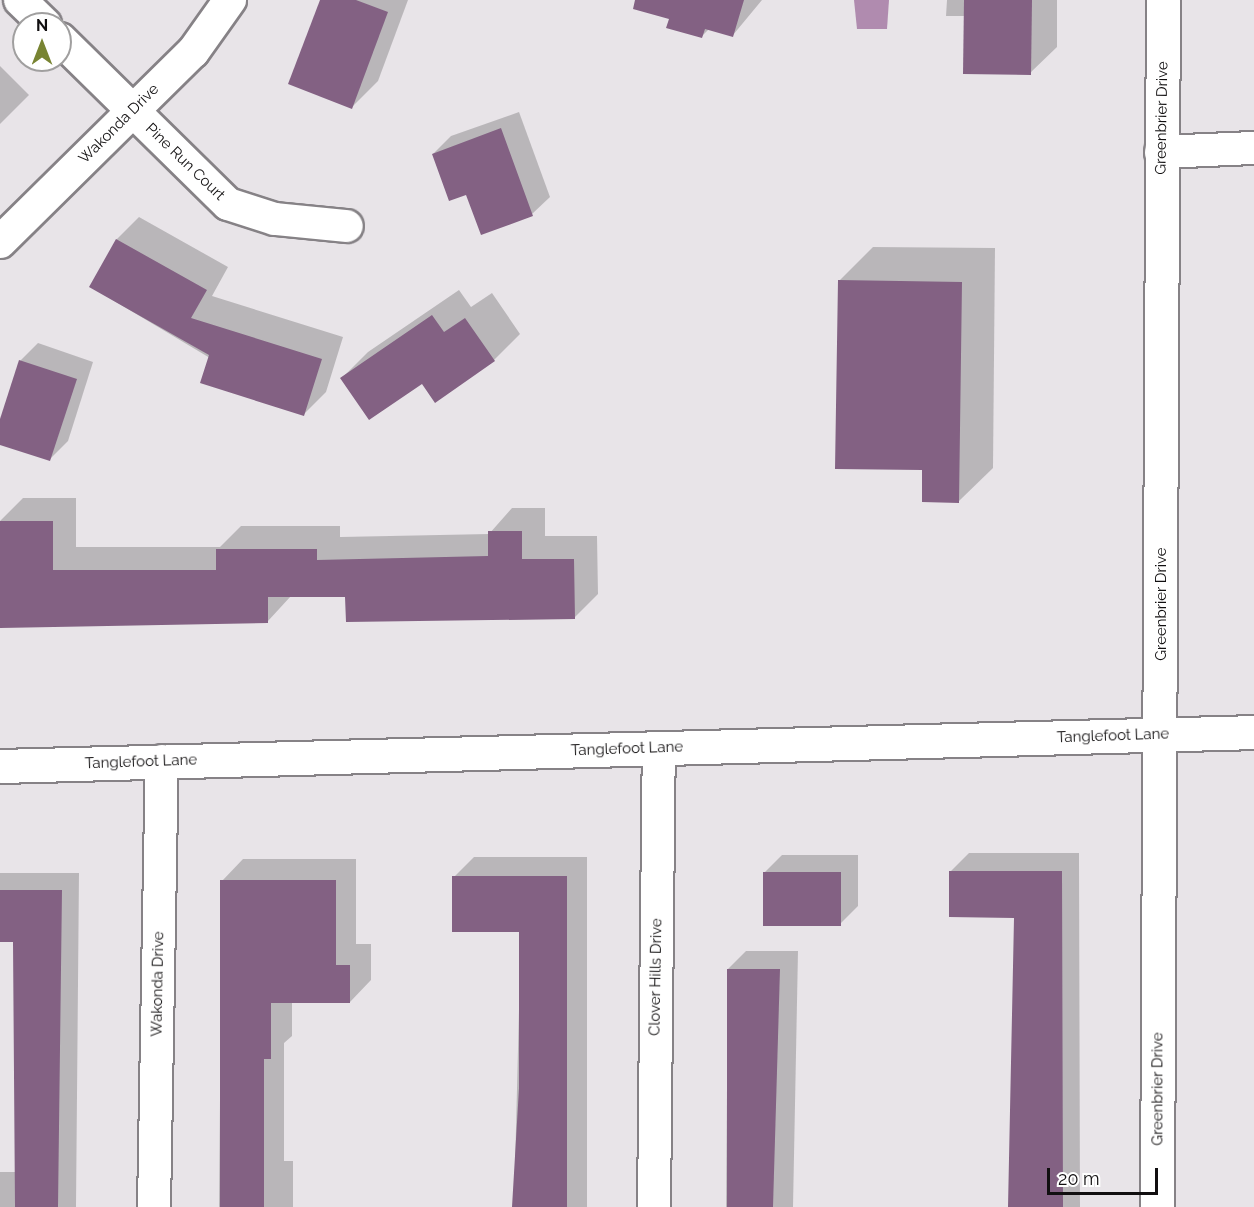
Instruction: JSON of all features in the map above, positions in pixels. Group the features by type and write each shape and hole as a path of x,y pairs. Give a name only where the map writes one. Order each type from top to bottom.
{"main road":[{"name":"Greenbrier Drive","path":"1157,1207 1163,0"},
{"name":"Tanglefoot Lane","path":"0,766 1254,732"}],"street":[{"path":"20,0 32,12"},
{"name":"Wakonda Drive","path":"0,242 193,52 230,0"},
{"name":"Pine Run Court","path":"72,51 228,204 275,219 347,226"},
{"path":"1161,152 1254,148"},
{"name":"Clover Hills Drive","path":"654,1207 659,748"},
{"name":"Wakonda Drive","path":"154,1207 162,761"}],"shaded area":[{"path":"854,0 889,0 887,29 857,29"}],"building":[{"path":"320,0 356,0 388,12 352,109 288,84"},
{"path":"635,0 744,0 733,37 705,29 702,38 666,28 669,19 633,9"},
{"path":"964,0 1032,0 1031,75 963,74"},
{"path":"501,128 533,216 481,235 466,195 449,201 432,154"},
{"path":"116,239 207,290 191,318 322,359 304,416 200,383 209,355 89,287"},
{"path":"838,280 962,282 959,503 922,502 922,470 835,469"},
{"path":"432,315 444,332 465,318 495,361 435,403 422,384 369,420 340,378"},
{"path":"19,360 77,379 50,461 0,445 0,419"},
{"path":"0,521 53,521 53,570 216,570 216,549 317,549 317,560 488,556 488,531 522,531 522,559 574,559 575,619 346,622 345,597 268,597 268,623 0,628"},
{"path":"949,871 1062,871 1063,1207 1008,1207 1014,918 949,917"},
{"path":"763,872 841,872 841,926 763,926"},
{"path":"452,876 567,876 567,1207 512,1207 519,1088 519,932 452,932"},
{"path":"220,880 336,880 336,965 350,965 350,1003 271,1003 271,1059 264,1059 264,1207 220,1207"},
{"path":"0,890 62,890 58,1207 15,1207 13,942 0,942"},
{"path":"727,969 780,969 773,1207 727,1207"}]}
